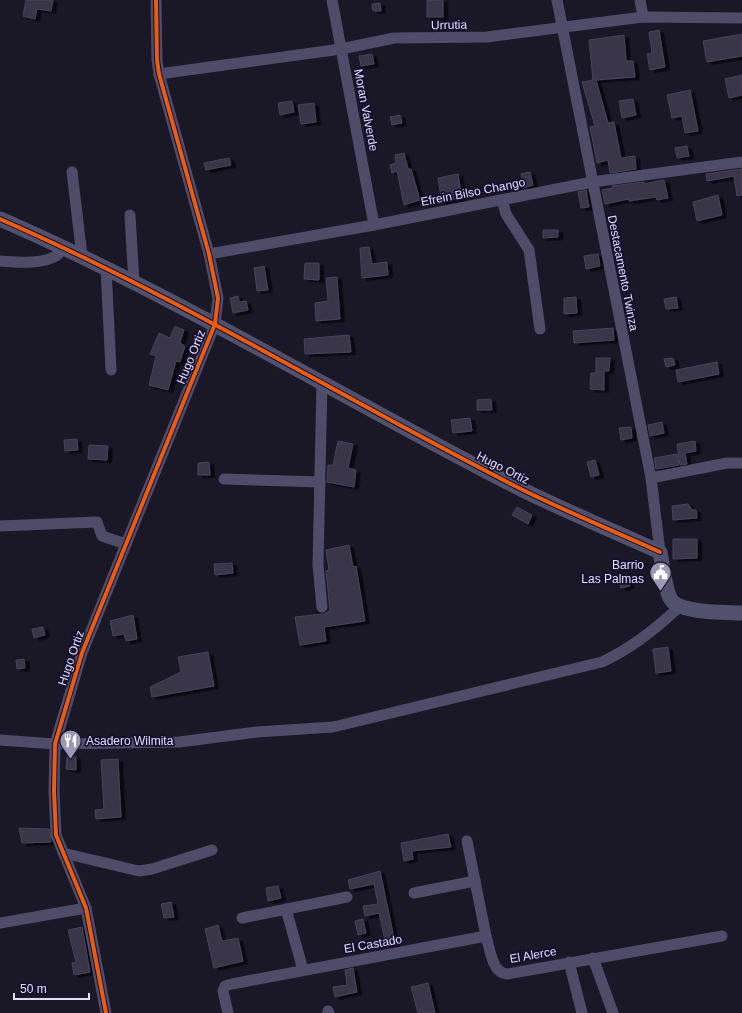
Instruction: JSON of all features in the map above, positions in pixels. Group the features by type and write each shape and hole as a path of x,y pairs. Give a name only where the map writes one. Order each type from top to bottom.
{"street":[{"name":"Hugo Ortiz","path":"106,1013 86,908 56,835 54,791 55,744 82,653 215,324 218,298 209,254 159,74 157,60 156,0"},
{"name":"Moran Valverde","path":"332,0 374,225"},
{"name":"Destacamento Twinza","path":"556,0 651,478 660,552"},
{"path":"640,0 643,17"},
{"name":"Urrutia","path":"159,74 341,49 394,38 487,36 643,17 742,18"},
{"name":"Efrein Bilso Chango","path":"209,254 374,225 592,182 742,162"},
{"path":"72,172 82,256"},
{"path":"502,200 506,214 529,250 540,329"},
{"path":"130,215 134,282"},
{"path":"0,219 65,247 215,324"},
{"path":"0,261 27,262 48,259 57,256 65,247"},
{"path":"106,268 111,370"},
{"name":"Hugo Ortiz","path":"215,324 516,486 660,552"},
{"path":"322,382 318,565 322,607"},
{"path":"651,478 727,463 742,464"},
{"path":"224,479 320,482"},
{"path":"0,526 97,522 102,536 126,544"},
{"path":"660,552 670,598 680,606 694,610 742,613"},
{"path":"0,740 55,744 179,742 258,732 333,727 602,662 617,655 654,631 680,606"},
{"path":"467,841 486,936"},
{"path":"63,852 139,871 152,869 212,850"},
{"path":"414,893 475,881"},
{"path":"242,918 347,897"},
{"path":"0,923 86,908"},
{"path":"286,909 303,970"},
{"name":"El Castado","path":"228,1013 223,992 225,986 486,936"},
{"name":"El Alerce","path":"486,936 497,969 501,973 722,936"},
{"path":"593,958 613,1013"},
{"path":"569,962 582,1013"}],"building":[{"path":"26,0 53,0 51,11 37,9 35,19 23,16"},
{"path":"427,0 443,0 443,17 427,17"},
{"path":"380,3 381,11 373,11 372,4"},
{"path":"659,30 665,67 650,70 647,54 652,53 649,32"},
{"path":"742,34 742,56 707,62 703,41"},
{"path":"624,35 626,61 633,61 635,77 596,80 608,123 614,122 621,158 635,156 636,169 610,173 608,160 597,163 590,127 595,126 582,82 593,80 589,40"},
{"path":"372,54 374,64 361,66 359,56"},
{"path":"742,75 742,95 729,98 725,79"},
{"path":"690,90 698,131 685,133 682,116 672,118 667,95"},
{"path":"633,99 636,115 622,118 619,101"},
{"path":"292,101 294,112 280,115 278,103"},
{"path":"314,103 316,122 301,124 298,105"},
{"path":"400,115 402,123 392,125 390,117"},
{"path":"687,146 689,156 677,158 675,148"},
{"path":"404,153 408,169 411,169 420,200 404,205 397,171 392,173 390,165 396,163 395,155"},
{"path":"229,158 231,165 206,170 204,163"},
{"path":"742,169 742,195 737,196 734,176 707,181 706,174"},
{"path":"530,172 533,185 524,188 521,174"},
{"path":"458,174 462,198 442,202 438,178"},
{"path":"664,180 668,198 657,200 656,197 629,201 629,199 605,204 602,190 613,188 612,186 644,182 644,184"},
{"path":"586,190 589,207 581,208 578,192"},
{"path":"718,195 722,215 697,221 693,202"},
{"path":"543,230 558,230 558,237 543,238"},
{"path":"369,247 372,264 387,262 388,275 362,278 360,248"},
{"path":"598,254 600,266 586,269 584,256"},
{"path":"305,263 319,263 319,280 304,279"},
{"path":"264,266 268,290 257,291 254,268"},
{"path":"337,277 340,319 316,321 315,303 328,301 326,278"},
{"path":"238,296 239,302 246,301 248,310 233,313 230,298"},
{"path":"576,297 577,313 564,314 564,298"},
{"path":"676,297 678,308 666,309 664,299"},
{"path":"175,326 184,330 180,343 185,346 180,362 176,361 168,390 149,385 156,356 150,354 159,333 170,338"},
{"path":"613,328 614,340 574,343 573,331"},
{"path":"349,335 351,352 305,354 304,339"},
{"path":"596,358 610,358 609,371 604,371 604,390 590,389 591,373 596,373"},
{"path":"673,358 675,365 666,367 664,359"},
{"path":"717,362 719,374 678,382 676,370"},
{"path":"491,399 492,410 477,410 477,400"},
{"path":"470,418 472,431 453,433 451,420"},
{"path":"662,422 664,433 650,436 648,425"},
{"path":"631,427 632,438 621,440 619,428"},
{"path":"77,439 78,450 65,451 64,440"},
{"path":"338,441 353,444 348,468 356,470 354,487 327,482 328,465 333,465"},
{"path":"695,441 696,451 685,453 687,464 680,465 677,444"},
{"path":"89,445 108,446 107,460 88,459"},
{"path":"677,454 679,465 656,469 654,458"},
{"path":"595,460 599,475 591,477 587,462"},
{"path":"209,462 210,475 198,475 198,463"},
{"path":"688,504 692,510 696,510 697,518 673,520 672,506"},
{"path":"517,507 532,515 528,524 512,515"},
{"path":"673,539 697,539 697,558 673,559"},
{"path":"349,545 353,567 356,566 365,621 324,627 326,641 300,645 295,617 323,614 330,611 326,571 329,570 326,550"},
{"path":"232,563 233,573 215,575 214,564"},
{"path":"628,578 630,586 621,588 619,580"},
{"path":"133,615 137,639 126,641 124,634 113,636 110,621"},
{"path":"43,627 45,635 34,638 32,629"},
{"path":"668,647 671,671 656,673 653,649"},
{"path":"208,652 214,686 152,697 150,687 181,672 178,657"},
{"path":"24,659 25,668 17,669 16,660"},
{"path":"67,757 76,757 76,770 66,769"},
{"path":"118,759 121,817 96,819 95,810 104,809 101,760"},
{"path":"19,828 49,829 51,842 22,843"},
{"path":"448,834 451,847 412,851 413,859 404,861 401,843"},
{"path":"380,871 395,943 386,945 379,913 365,916 363,906 378,904 374,884 350,889 348,880"},
{"path":"278,886 281,898 268,901 266,888"},
{"path":"171,902 174,917 164,918 161,904"},
{"path":"363,919 366,933 358,935 355,921"},
{"path":"218,925 222,941 238,938 243,961 214,968 205,929"},
{"path":"82,927 90,972 74,975 72,963 76,962 68,930"},
{"path":"353,968 357,992 335,997 333,987 347,985 345,970"},
{"path":"428,983 435,1013 418,1013 411,987"}],"cycle path":[{"path":"106,1013 86,908 56,835 54,791 55,744 82,653 215,324 218,298 209,254 159,74 157,60 156,0"},
{"path":"0,219 66,249 195,314 515,486 569,512 660,552"}],"place":[{"name":"Barrio Las Palmas","path":"660,592"},
{"name":"Asadero Wilmita","path":"70,760"}]}
